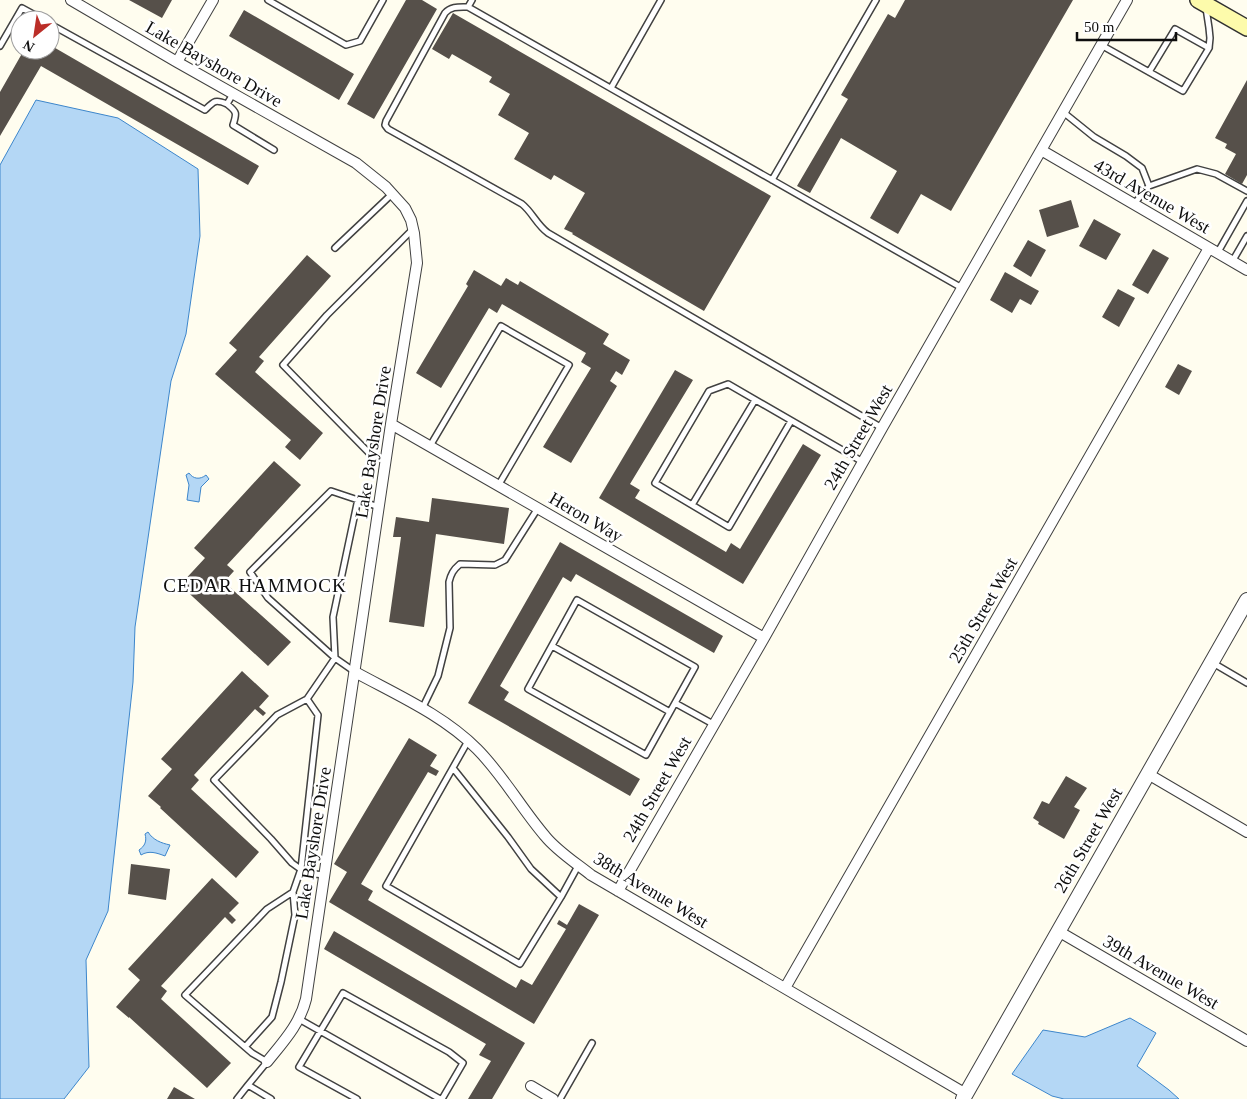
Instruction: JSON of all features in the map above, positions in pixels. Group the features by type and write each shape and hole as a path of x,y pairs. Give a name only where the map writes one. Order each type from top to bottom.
{"main road":[{"path":"1202,2 1247,28"}],"street":[{"name":"Lake Bayshore Drive","path":"71,0 356,163 392,194 405,208 413,229 417,263 391,424 306,999 304,1010 297,1024 267,1062"},
{"path":"177,62 212,0"},
{"name":"24th Street West","path":"618,891 1127,0"},
{"name":"43rd Avenue West","path":"1041,150 1247,270"},
{"name":"25th Street West","path":"786,988 1213,251"},
{"name":"Heron Way","path":"391,424 764,638"},
{"name":"26th Street West","path":"964,1096 1247,600"},
{"name":"38th Avenue West","path":"355,672 436,717 460,734 496,771 546,838 591,875 786,988 964,1096"},
{"path":"1148,774 1247,832"},
{"name":"39th Avenue West","path":"1058,931 1247,1041"},
{"path":"531,1086 553,1099"}],"lane":[{"path":"268,0 346,45 360,41 383,0"},
{"path":"468,7 472,0"},
{"path":"611,88 661,0"},
{"path":"772,180 876,0"},
{"path":"1101,45 1183,91 1208,48 1210,28 1202,2"},
{"path":"882,428 548,233 522,204 388,129 385,125 386,121 445,13 453,7 468,7 962,289"},
{"path":"0,46 10,29"},
{"path":"1149,72 1175,29 1208,48"},
{"path":"60,30 205,110 212,102 219,100 227,104 235,111 236,116 233,126 274,150"},
{"path":"227,104 233,94"},
{"path":"1063,112 1094,137 1142,168 1149,186"},
{"path":"1134,204 1149,186 1197,169 1216,174 1247,191"},
{"path":"335,248 392,194"},
{"path":"1213,251 1247,201"},
{"path":"386,460 370,454 283,365 327,316 413,229"},
{"path":"1232,262 1247,236"},
{"path":"430,446 501,326 569,365 498,486"},
{"path":"791,421 728,527 655,483 709,390 728,384 863,462"},
{"path":"692,505 755,400"},
{"path":"355,672 335,658 268,598 250,572 332,491 379,507"},
{"path":"325,875 306,872 292,863 214,780 278,715 307,699 335,658 333,617 358,500"},
{"path":"422,709 438,676 450,628 449,582 454,569 460,564 495,565 505,560 538,508"},
{"path":"577,600 695,667 675,703 646,755 528,689 577,600"},
{"path":"552,646 670,712"},
{"path":"1212,662 1247,683"},
{"path":"245,1047 272,1017 295,915 294,892 301,869 318,715 307,699"},
{"path":"675,703 713,724"},
{"path":"468,741 386,886 520,964 562,897 579,865"},
{"path":"453,768 508,838 530,870 562,897"},
{"path":"236,1099 267,1062 252,1053 185,996 267,909 294,892"},
{"path":"300,1018 320,1030 441,1099 463,1064 449,1052 343,993 320,1030 299,1067 357,1099"},
{"path":"560,1099 592,1043"},
{"path":"248,1085 271,1099"}],"water":[{"path":"36,100 118,118 198,169 200,236 186,334 171,381 135,627 133,682 108,911 86,960 89,1067 64,1099 0,1099 0,165"},
{"path":"189,473 192,477 197,478 206,475 209,479 201,487 199,502 187,500 189,485 186,475"},
{"path":"148,832 158,841 170,845 165,856 150,852 141,855 139,850 146,841 145,834"},
{"path":"1130,1018 1156,1033 1137,1066 1179,1099 1064,1099 1052,1096 1012,1074 1043,1030 1085,1037"}],"building":[{"path":"129,0 172,0 162,18"},
{"path":"406,0 422,0 437,9 374,119 347,104"},
{"path":"905,0 1073,0 951,211 921,194 898,234 870,218 897,171 841,138 810,193 797,186 848,99 841,95 888,14 895,18"},
{"path":"244,10 354,74 339,100 229,36"},
{"path":"453,13 771,196 704,311 564,229 585,193 554,175 551,180 514,159 529,133 498,115 510,94 489,82 492,77 452,54 449,59 432,49"},
{"path":"60,51 259,166 248,185 41,66 0,136 0,92 18,60 60,60"},
{"path":"1247,80 1247,175 1242,184 1225,174 1236,154 1225,148 1227,144 1215,138"},
{"path":"1071,200 1079,227 1047,237 1039,210"},
{"path":"1094,219 1121,234 1106,260 1079,246"},
{"path":"1028,240 1046,250 1031,277 1013,266"},
{"path":"1153,249 1169,258 1148,294 1132,285"},
{"path":"307,255 331,276 259,357 264,361 255,372 323,433 300,460 285,447 291,440 215,374 237,350 229,343"},
{"path":"474,270 501,286 506,278 518,285 520,281 609,334 603,344 630,360 622,375 616,371 610,381 617,386 571,463 543,447 591,368 581,362 586,353 502,304 497,313 489,308 441,388 416,373 468,286 466,284"},
{"path":"1005,272 1039,291 1031,305 1020,299 1012,313 990,300"},
{"path":"1118,289 1135,298 1119,327 1102,317"},
{"path":"1178,364 1192,371 1179,395 1165,387"},
{"path":"675,370 693,380 630,484 640,490 635,498 726,552 731,543 740,549 803,444 821,455 743,584 599,498"},
{"path":"274,461 301,485 227,565 234,571 224,582 291,642 268,666 180,585 205,558 194,548"},
{"path":"432,498 509,508 504,544 436,534 424,627 389,622 401,537 393,537 396,517 429,522"},
{"path":"560,542 723,636 714,653 576,574 571,582 563,577 500,686 509,692 504,700 640,779 630,796 468,703"},
{"path":"242,671 269,696 259,707 266,713 263,716 255,709 194,775 199,780 191,789 259,852 236,878 148,796 172,769 161,759"},
{"path":"409,738 437,755 430,766 439,771 436,776 428,772 361,884 373,891 368,900 516,988 521,979 532,985 566,929 557,924 559,920 567,925 579,904 599,915 534,1024 329,902 347,872 334,864"},
{"path":"1066,776 1087,788 1074,807 1080,810 1064,839 1038,824 1039,822 1033,818 1042,801 1049,804"},
{"path":"131,864 170,869 166,900 128,894"},
{"path":"212,878 239,903 229,913 236,920 232,924 225,917 161,986 167,991 161,999 231,1063 207,1088 116,1007 140,980 128,969"},
{"path":"334,931 525,1043 492,1099 468,1099 491,1061 479,1055 486,1044 324,949"},
{"path":"174,1087 195,1099 167,1099"}],"district":[{"name":"CEDAR HAMMOCK","path":"255,585"}]}
